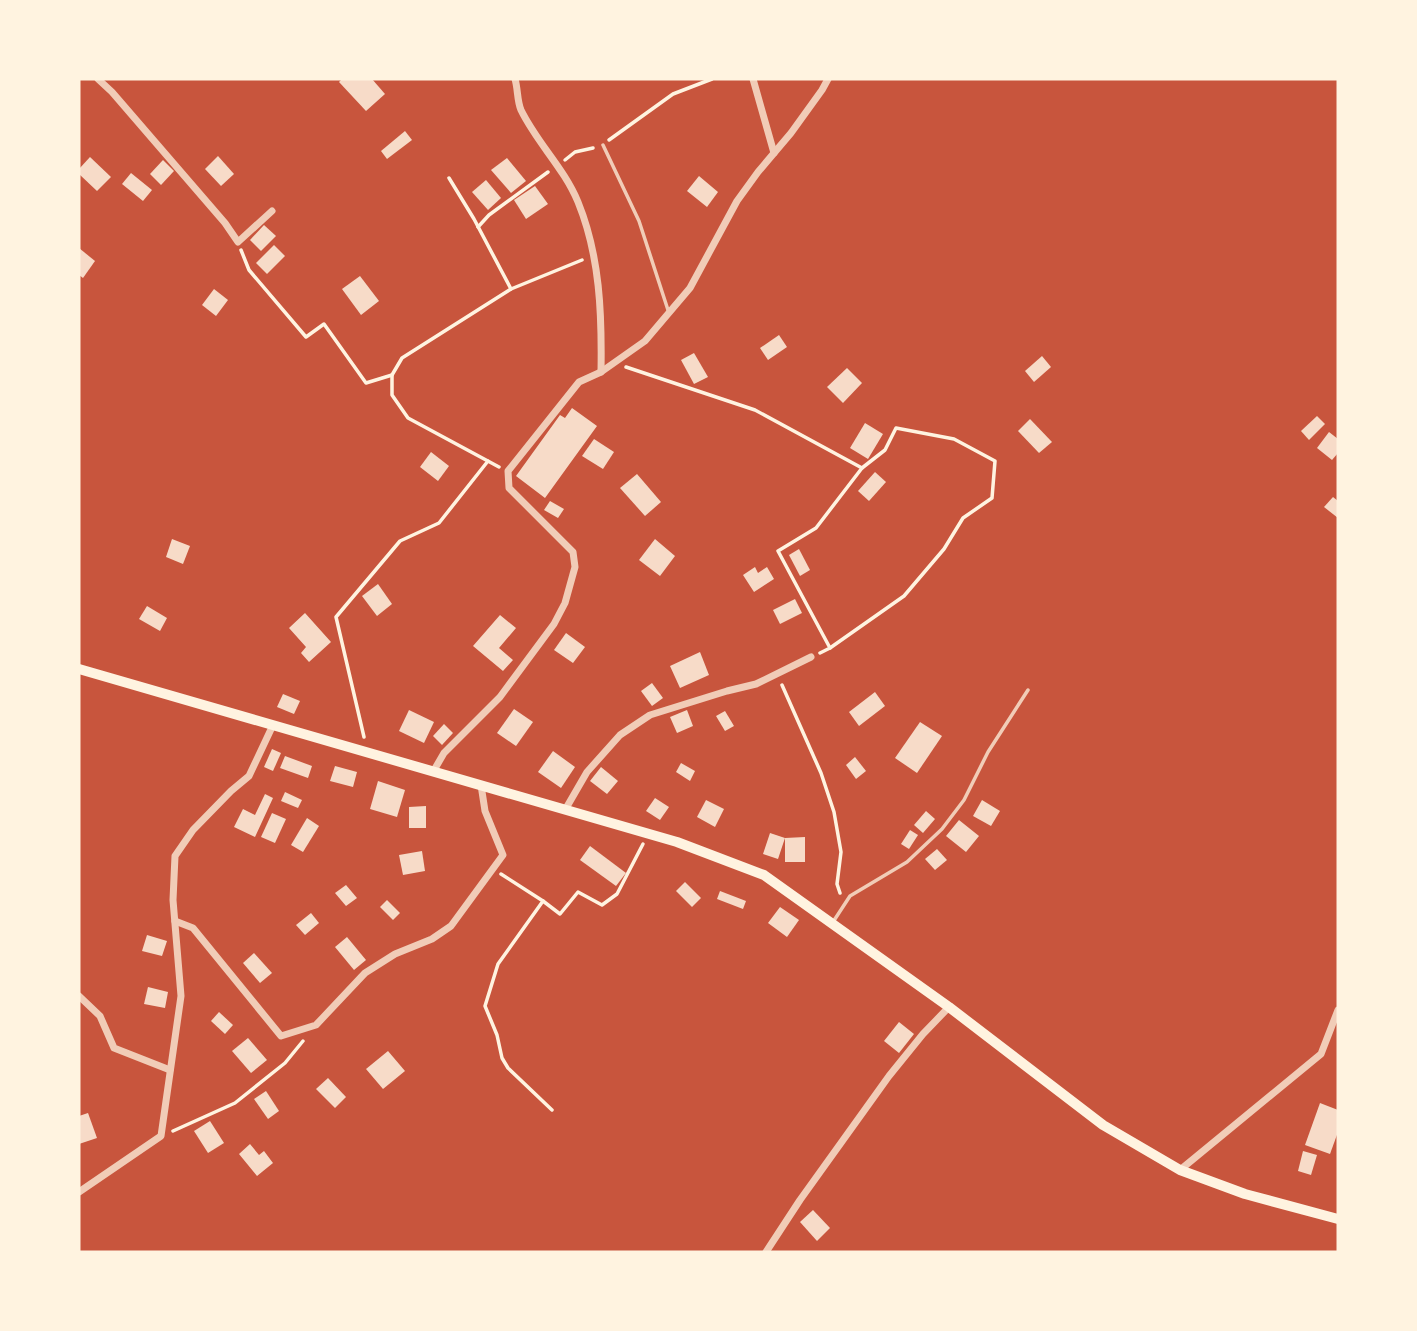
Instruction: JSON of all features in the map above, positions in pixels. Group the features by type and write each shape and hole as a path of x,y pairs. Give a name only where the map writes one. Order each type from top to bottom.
{"main road":[{"path":"79,669 677,842 764,875 948,1007 1103,1125 1180,1170 1245,1194 1338,1219"}],"street":[{"path":"98,79 225,223 238,242 272,211"},
{"path":"515,79 520,107 578,201 593,247 601,314 601,372"},
{"path":"753,79 774,153"},
{"path":"433,772 444,753 500,698 554,624 565,603 575,567 573,552 509,488 508,471 579,382 601,372 645,341 690,288 737,201 791,133 828,79"},
{"path":"565,810 587,772 620,734 650,715 756,684 811,657"},
{"path":"79,1192 161,1136 181,996 173,900 175,856 193,830 249,776 273,725"},
{"path":"175,921 192,928 281,1036 316,1025 365,973 395,954 432,939 451,926 503,855 485,811 481,785"},
{"path":"79,996 100,1016 114,1048 170,1070"},
{"path":"766,1252 889,1076 948,1007"},
{"path":"1180,1170 1321,1054 1338,1010"}],"lane":[{"path":"603,145 639,221 669,312"},
{"path":"832,924 850,896 907,862 942,829 964,800 988,752 1028,690"}],"path":[{"path":"449,178 511,289"},
{"path":"238,242 249,270 306,337 324,324 366,383 392,375"},
{"path":"508,471 408,418 392,395 392,375 402,358 511,289 594,255"},
{"path":"614,363 755,410 862,468"},
{"path":"811,657 830,648 904,596 944,549 963,518 992,498 995,461 954,439 897,428 885,450 862,468 816,528 778,551 830,648"},
{"path":"368,753 336,617 400,541 439,523 488,461"},
{"path":"776,674 821,773 834,812 841,852 837,884 845,904"},
{"path":"493,869 560,914 578,892 602,905 617,894 649,834"},
{"path":"543,901 498,964 485,1006 497,1035 502,1058 552,1110"},
{"path":"161,1136 235,1103 285,1063 316,1025"}],"building":[{"path":"342,79 372,79 385,94 366,111 339,82"},
{"path":"405,131 412,140 387,159 381,151"},
{"path":"218,156 234,174 221,186 205,169"},
{"path":"90,157 111,177 97,191 79,174 79,169"},
{"path":"507,158 526,181 511,193 491,170"},
{"path":"163,160 174,171 161,185 150,174"},
{"path":"131,173 152,190 143,201 122,184"},
{"path":"699,176 718,192 707,207 687,191"},
{"path":"486,180 501,198 488,210 472,192"},
{"path":"535,186 548,204 526,219 514,200"},
{"path":"264,225 276,236 261,251 250,240"},
{"path":"274,245 285,256 267,274 256,263"},
{"path":"79,248 95,261 83,278 79,275"},
{"path":"360,276 379,301 361,315 342,289"},
{"path":"214,289 228,300 216,316 202,305"},
{"path":"779,335 787,347 768,360 760,348"},
{"path":"694,353 708,377 694,384 681,360"},
{"path":"1042,356 1051,367 1034,382 1025,371"},
{"path":"847,368 862,383 843,403 827,387"},
{"path":"572,408 597,426 545,498 516,476 560,415 565,418"},
{"path":"1317,416 1325,424 1309,440 1301,431"},
{"path":"1030,419 1052,442 1039,453 1018,431"},
{"path":"865,423 883,434 868,459 850,448"},
{"path":"1329,432 1338,439 1338,453 1332,460 1317,448"},
{"path":"594,439 614,452 603,469 582,456"},
{"path":"431,452 449,466 438,481 420,467"},
{"path":"875,472 886,482 869,501 858,491"},
{"path":"637,474 661,502 645,516 620,488"},
{"path":"1333,497 1338,501 1338,518 1324,507"},
{"path":"550,501 564,509 558,518 544,510"},
{"path":"172,539 190,546 183,564 166,557"},
{"path":"655,539 675,556 660,576 639,560"},
{"path":"799,549 810,570 800,576 789,555"},
{"path":"755,567 758,573 767,567 774,579 754,592 743,575"},
{"path":"378,584 392,604 377,616 362,596"},
{"path":"795,599 802,613 780,624 773,610"},
{"path":"147,606 167,618 160,631 139,619"},
{"path":"305,613 331,642 309,662 301,653 306,647 289,628"},
{"path":"500,615 516,628 499,648 513,660 503,671 473,646"},
{"path":"566,633 585,647 573,663 554,650"},
{"path":"700,652 709,675 680,688 670,666"},
{"path":"652,683 663,698 652,706 641,691"},
{"path":"875,692 885,706 859,726 849,712"},
{"path":"283,694 300,701 294,714 277,707"},
{"path":"514,709 533,722 516,746 497,733"},
{"path":"409,710 434,722 424,743 399,731"},
{"path":"687,710 693,726 677,733 670,717"},
{"path":"725,711 734,726 725,731 716,716"},
{"path":"920,722 942,736 917,773 895,758"},
{"path":"444,724 453,733 442,745 433,736"},
{"path":"272,749 281,753 273,771 264,767"},
{"path":"553,751 575,767 561,788 538,772"},
{"path":"285,756 312,766 308,778 280,768"},
{"path":"855,757 866,771 856,779 846,765"},
{"path":"681,763 695,771 690,781 676,772"},
{"path":"335,766 357,772 353,787 330,781"},
{"path":"601,767 618,781 607,794 590,781"},
{"path":"378,781 405,790 397,817 370,809"},
{"path":"285,792 302,800 298,808 281,801"},
{"path":"265,794 273,798 255,837 234,827 243,809 255,815"},
{"path":"655,798 669,807 660,820 646,811"},
{"path":"706,800 724,809 715,827 697,817"},
{"path":"982,800 1000,811 991,826 973,816"},
{"path":"426,806 426,828 409,828 409,807"},
{"path":"926,811 935,819 923,833 914,825"},
{"path":"272,813 286,819 275,843 261,837"},
{"path":"307,818 319,826 303,852 291,845"},
{"path":"959,820 979,836 966,852 946,836"},
{"path":"910,830 918,835 909,849 901,844"},
{"path":"770,833 785,838 778,859 763,854"},
{"path":"805,837 805,862 785,862 785,838"},
{"path":"590,846 626,873 616,886 580,860"},
{"path":"937,849 947,860 935,870 925,859"},
{"path":"422,851 425,871 403,875 399,855"},
{"path":"685,882 701,898 692,907 676,891"},
{"path":"346,885 357,898 346,906 335,893"},
{"path":"720,891 746,901 743,909 717,899"},
{"path":"387,900 400,913 393,920 380,907"},
{"path":"780,907 799,920 787,937 768,923"},
{"path":"311,913 319,923 305,935 296,925"},
{"path":"147,935 167,941 162,956 142,951"},
{"path":"347,937 366,960 354,970 335,947"},
{"path":"254,953 272,973 260,983 243,963"},
{"path":"148,987 168,992 165,1008 144,1004"},
{"path":"219,1012 233,1025 225,1034 211,1021"},
{"path":"899,1022 914,1034 899,1053 884,1041"},
{"path":"248,1038 267,1060 251,1073 232,1051"},
{"path":"388,1051 405,1071 383,1089 366,1069"},
{"path":"328,1078 346,1097 335,1108 316,1089"},
{"path":"266,1091 279,1111 268,1119 254,1099"},
{"path":"1320,1103 1338,1110 1338,1132 1330,1154 1305,1145"},
{"path":"88,1113 97,1138 79,1144 79,1116"},
{"path":"210,1121 224,1143 208,1153 194,1131"},
{"path":"250,1144 259,1155 264,1151 273,1163 257,1176 239,1154"},
{"path":"1303,1151 1317,1155 1311,1175 1298,1171"},
{"path":"813,1210 830,1228 817,1241 800,1222"}]}
